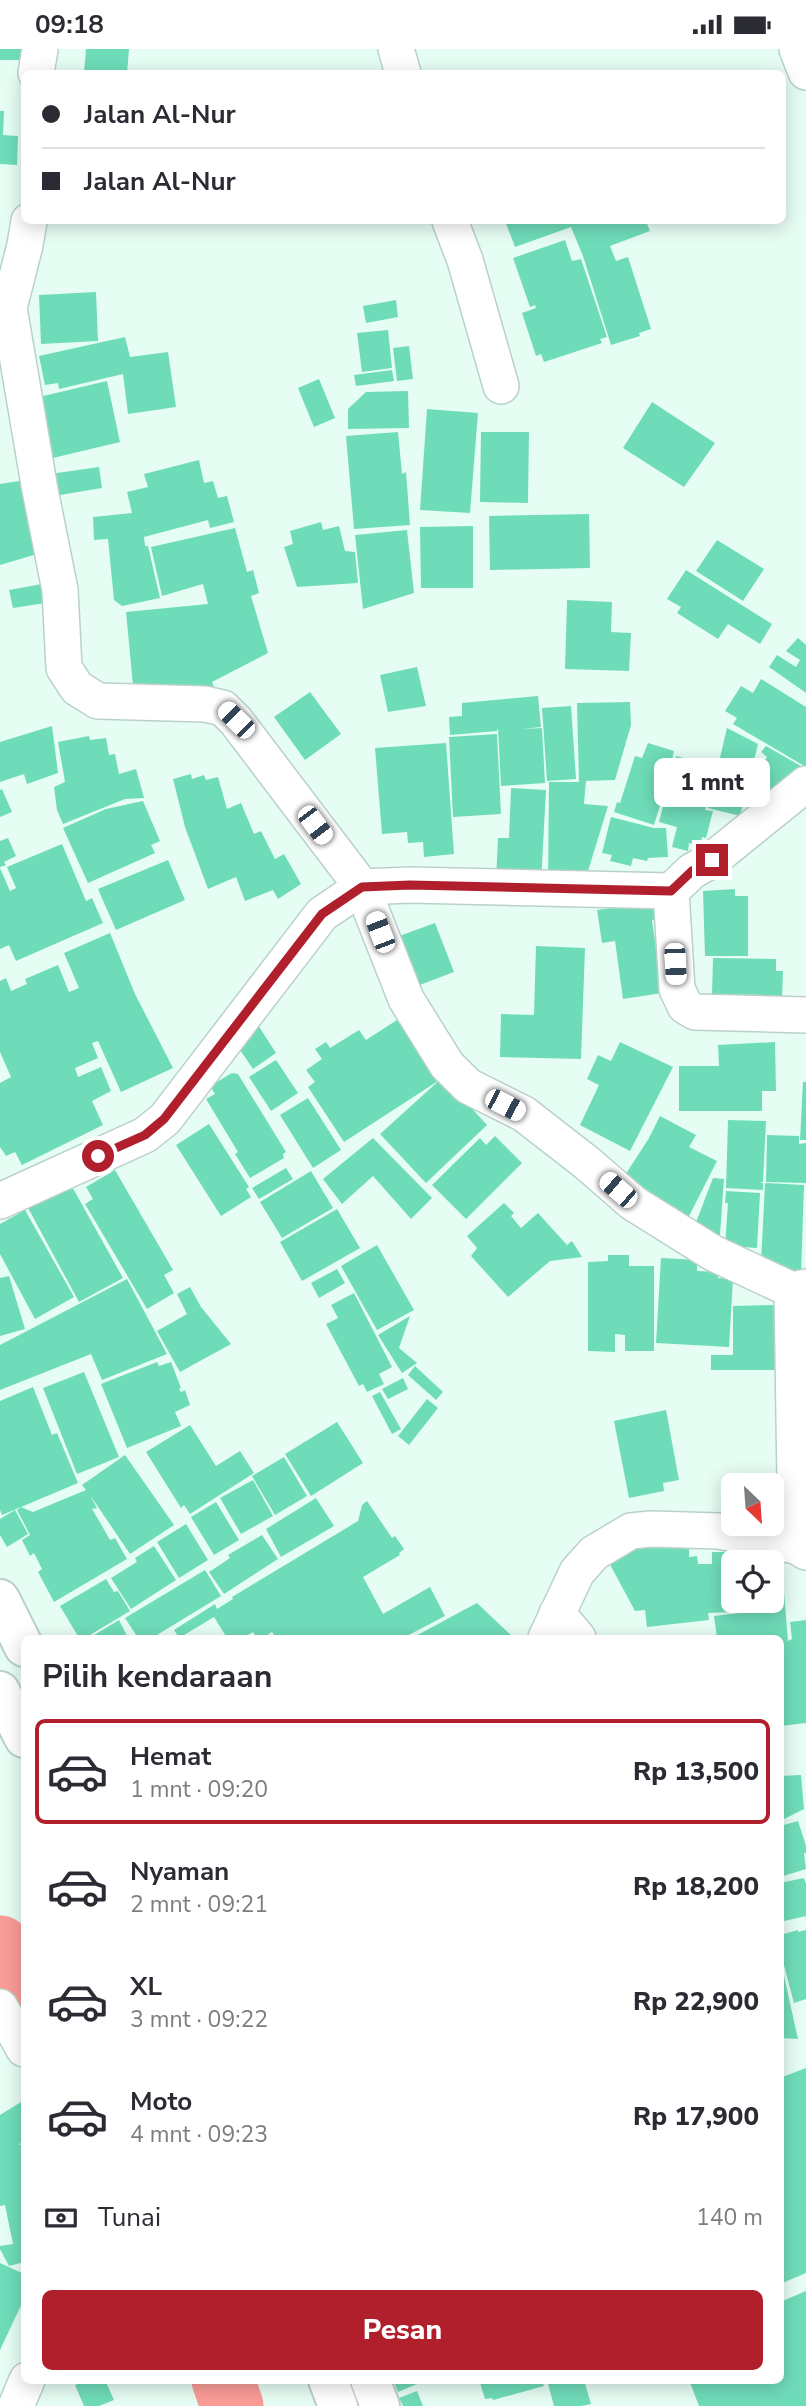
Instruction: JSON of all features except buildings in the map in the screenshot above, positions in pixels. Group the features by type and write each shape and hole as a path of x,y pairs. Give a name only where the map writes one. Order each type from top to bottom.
{"highway":[{"path":"0,1599 21,1641"},
{"path":"0,1691 18,1735"},
{"path":"330,2384 338,2406"},
{"path":"372,2384 380,2406"}],"street":[{"path":"36,70 40,49"},
{"path":"396,49 402,70"},
{"path":"797,49 806,72"},
{"path":"28,224 9,308 60,590 64,668 77,688 97,701 205,704 223,708 236,720 362,887 406,999 447,1065 468,1086 524,1114 633,1203 713,1253 799,1288 801,1549 719,1531 651,1528 631,1531 594,1553 577,1572 561,1630"},
{"path":"451,224 465,260 501,386"},
{"path":"0,1201 145,1135 164,1119 322,914 362,887 410,885 671,891 692,871 712,860 806,784"},
{"path":"671,891 677,989 685,1006 695,1012 806,1015"},
{"path":"0,2007 16,2052"},
{"path":"16,2406 25,2384"}],"waterway":[{"path":"0,1947 14,1991 21,2003"},
{"path":"224,2384 232,2406"}],"route":[{"path":"98,1156 145,1135 164,1119 322,914 362,887 410,885 671,891 692,871 712,860"}]}
